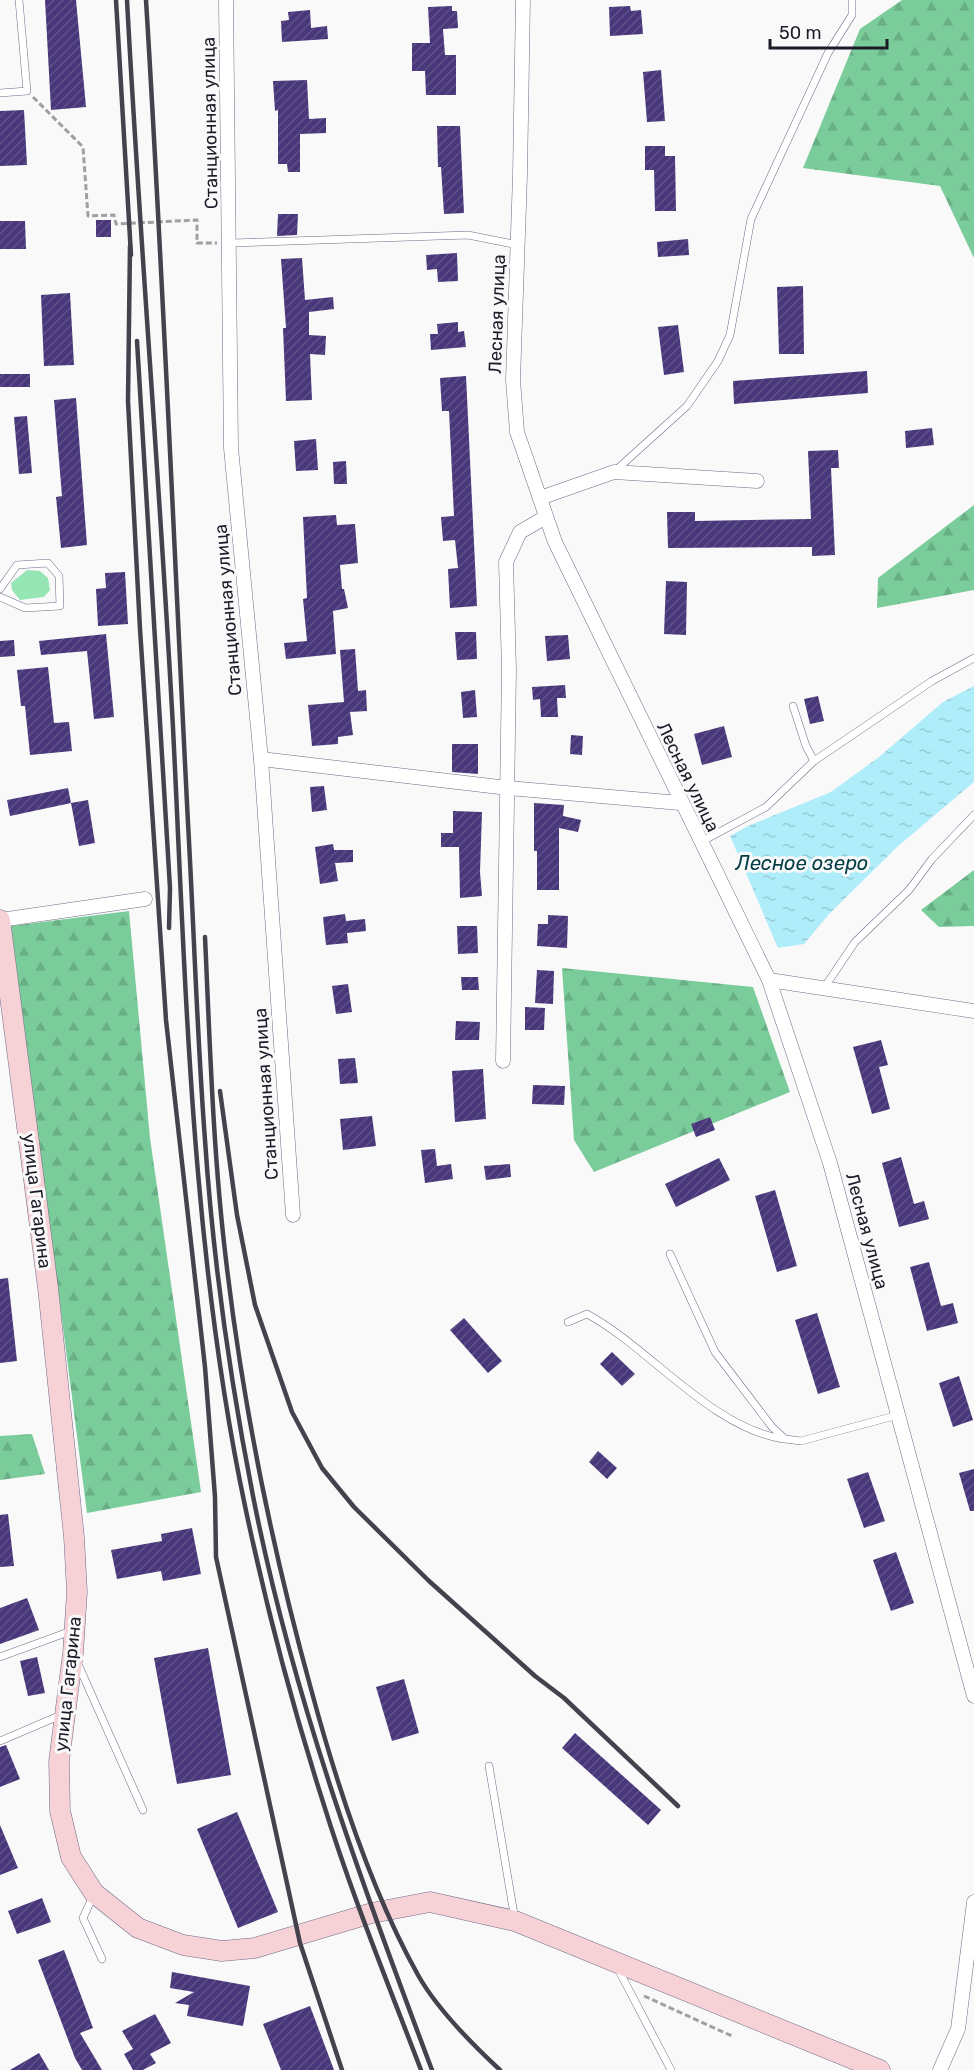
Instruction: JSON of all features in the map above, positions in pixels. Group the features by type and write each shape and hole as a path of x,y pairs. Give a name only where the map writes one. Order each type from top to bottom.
{"street":[{"name":"Станционная улица","path":"226,0 231,243 231,448 261,759 293,1215"},
{"name":"Лесная улица","path":"523,0 513,380 517,432 555,542 700,843 769,980 830,1163 974,1696"},
{"path":"540,498 614,472 757,481"},
{"path":"503,1061 509,670 506,562 520,532 546,517"},
{"path":"261,759 508,788 680,802"},
{"path":"0,920 145,899"},
{"name":"улица Гагарина","path":"0,920 48,1288 69,1476 77,1592 73,1653 59,1761 60,1811 71,1857 94,1893 138,1928 183,1945 222,1951 255,1948 372,1913 430,1902 515,1921 880,2070"},
{"path":"769,980 974,1011"},
{"path":"940,2070 958,2029 974,1902"}],"lane":[{"path":"0,93 27,91 19,0"},
{"path":"614,472 687,406 718,361 730,335 751,219 828,53 852,15 852,0"},
{"path":"231,243 468,236 518,245"},
{"path":"0,589 17,565 48,563 59,576 60,606 25,608 0,597"},
{"path":"700,843 766,807 814,761 932,681 974,658"},
{"path":"793,706 806,746 814,761"},
{"path":"824,988 855,942 909,890 932,859 974,815"},
{"path":"670,1254 715,1352 772,1427 785,1439"},
{"path":"568,1322 587,1314 604,1323 658,1368 722,1412 768,1436 801,1441 898,1415"},
{"path":"0,1657 75,1629"},
{"path":"73,1653 143,1810"},
{"path":"0,1740 64,1714"},
{"path":"489,1766 515,1921"},
{"path":"94,1893 83,1918 102,1959"},
{"path":"614,1962 671,2070"}],"path":[{"path":"27,91 83,147 88,216 114,215 116,224 197,220 197,243 231,243"},
{"path":"628,1988 732,2036"}],"green space":[{"path":"902,0 974,0 974,258 940,186 803,168 860,29"},
{"path":"974,505 974,590 877,608 878,578"},
{"path":"27,570 40,571 48,578 50,590 44,597 20,600 12,590 11,583"},
{"path":"974,870 974,926 939,927 921,910"},
{"path":"129,911 150,1138 201,1492 87,1513 11,926"},
{"path":"562,968 753,987 790,1092 594,1172 574,1140"},
{"path":"32,1434 45,1474 0,1480 0,1436"}],"water":[{"name":"Лесное озеро","path":"974,686 974,782 897,847 829,914 804,944 778,948 730,836 748,826 831,792 879,757 943,702"}],"building":[{"path":"45,0 76,0 86,107 51,110"},
{"path":"452,6 452,11 457,11 458,28 443,29 445,55 456,55 456,95 426,95 425,71 412,71 412,43 430,43 428,7"},
{"path":"630,6 631,11 641,10 643,34 610,36 609,7"},
{"path":"310,10 311,28 327,26 328,39 282,42 281,21 289,20 288,12"},
{"path":"661,70 665,121 647,122 643,72"},
{"path":"307,80 309,119 326,118 326,133 300,134 300,172 288,172 287,164 278,164 278,110 275,111 273,81"},
{"path":"24,110 27,165 0,166 0,111"},
{"path":"437,126 460,126 464,213 444,214 441,167 438,167"},
{"path":"645,146 665,146 665,156 675,156 676,211 655,211 654,170 645,170"},
{"path":"278,214 298,214 297,235 277,236"},
{"path":"96,220 111,220 111,237 96,237"},
{"path":"0,221 25,221 26,249 0,249"},
{"path":"688,239 689,255 658,257 657,242"},
{"path":"457,253 458,281 438,282 437,269 427,270 426,255"},
{"path":"302,258 305,300 333,297 334,309 309,312 309,335 326,336 325,355 310,354 312,400 286,401 283,328 286,328 281,259"},
{"path":"803,286 804,354 779,354 777,287"},
{"path":"70,293 74,365 44,366 41,295"},
{"path":"458,322 458,332 464,331 466,347 431,350 430,334 438,334 437,324"},
{"path":"678,325 684,372 664,375 658,327"},
{"path":"867,371 868,393 734,404 733,381"},
{"path":"0,374 30,374 30,387 0,387"},
{"path":"466,376 477,606 450,608 448,569 458,568 455,540 443,541 441,517 454,516 449,411 442,411 440,378"},
{"path":"76,398 87,545 61,548 56,497 62,496 54,400"},
{"path":"27,416 32,473 19,474 14,417"},
{"path":"932,428 934,445 906,448 905,431"},
{"path":"316,439 318,470 296,471 294,441"},
{"path":"838,450 839,468 831,468 835,555 812,556 812,547 668,548 667,512 695,512 695,521 811,519 808,451"},
{"path":"346,461 347,484 334,484 333,462"},
{"path":"336,515 337,525 355,524 358,563 340,565 342,589 344,589 348,608 333,611 336,654 286,659 284,643 307,641 303,599 307,598 303,517"},
{"path":"125,572 128,624 98,626 96,589 106,588 105,573"},
{"path":"666,581 687,582 686,635 664,634"},
{"path":"455,632 476,632 477,659 457,660"},
{"path":"106,634 114,717 94,719 87,651 41,655 39,641"},
{"path":"568,635 570,659 547,661 545,636"},
{"path":"14,640 15,656 0,657 0,641"},
{"path":"355,649 358,691 366,690 367,711 350,712 353,735 338,737 338,744 312,746 308,705 344,702 340,650"},
{"path":"48,667 54,723 69,722 72,751 30,755 25,706 21,706 17,670"},
{"path":"565,685 566,698 557,698 558,717 541,717 540,699 533,700 532,687"},
{"path":"475,690 477,717 463,718 461,692"},
{"path":"818,696 824,721 810,724 804,699"},
{"path":"724,726 732,757 702,765 694,734"},
{"path":"571,735 583,736 582,755 570,754"},
{"path":"452,744 478,744 478,774 452,772"},
{"path":"324,786 327,810 312,812 310,787"},
{"path":"68,788 71,803 10,816 7,800"},
{"path":"88,800 95,843 79,846 71,803"},
{"path":"534,803 564,805 563,816 581,820 578,832 559,828 559,890 537,890"},
{"path":"453,811 482,812 480,872 482,896 460,898 459,847 441,847 441,833 453,833"},
{"path":"333,844 334,850 353,850 353,862 335,863 338,881 320,884 315,847"},
{"path":"345,914 346,921 365,919 366,931 347,933 348,943 326,945 323,917"},
{"path":"548,915 568,916 567,948 537,946 538,924 548,924"},
{"path":"457,926 477,926 478,953 458,954"},
{"path":"537,970 554,971 553,1004 535,1003"},
{"path":"461,977 478,977 479,990 462,990"},
{"path":"348,984 352,1012 336,1014 332,986"},
{"path":"525,1007 545,1008 544,1030 525,1030"},
{"path":"456,1021 480,1022 479,1040 455,1040"},
{"path":"881,1040 888,1065 879,1067 890,1109 872,1114 853,1047"},
{"path":"355,1058 358,1083 340,1084 338,1059"},
{"path":"483,1069 486,1119 455,1122 452,1071"},
{"path":"533,1085 565,1086 564,1105 532,1104"},
{"path":"372,1116 376,1146 343,1150 340,1119"},
{"path":"710,1117 715,1130 696,1137 691,1124"},
{"path":"435,1149 437,1166 451,1164 453,1179 425,1183 421,1150"},
{"path":"901,1157 914,1204 924,1201 929,1219 899,1227 882,1163"},
{"path":"719,1158 730,1180 676,1207 665,1184"},
{"path":"510,1164 511,1177 486,1180 484,1166"},
{"path":"775,1190 797,1266 777,1272 755,1196"},
{"path":"929,1262 941,1306 953,1303 958,1323 927,1331 910,1267"},
{"path":"8,1278 17,1361 0,1363 0,1279"},
{"path":"817,1313 840,1387 818,1394 795,1320"},
{"path":"464,1318 502,1361 488,1373 450,1330"},
{"path":"612,1352 635,1374 622,1386 600,1364"},
{"path":"959,1376 973,1420 953,1427 939,1383"},
{"path":"598,1451 617,1468 607,1479 589,1462"},
{"path":"974,1469 974,1511 970,1511 959,1473"},
{"path":"868,1472 885,1521 864,1528 847,1479"},
{"path":"8,1514 14,1566 0,1567 0,1515"},
{"path":"192,1528 201,1574 163,1581 161,1571 117,1579 111,1550 162,1541 161,1534"},
{"path":"896,1552 914,1603 891,1611 873,1560"},
{"path":"27,1598 39,1630 0,1644 0,1608"},
{"path":"208,1648 231,1775 177,1784 154,1658"},
{"path":"37,1657 45,1693 28,1696 20,1661"},
{"path":"404,1679 419,1733 392,1741 376,1687"},
{"path":"575,1733 661,1810 648,1825 562,1748"},
{"path":"6,1745 20,1779 0,1787 0,1747"},
{"path":"237,1812 278,1912 238,1928 197,1829"},
{"path":"0,1825 18,1868 0,1875"},
{"path":"42,1898 51,1922 17,1934 8,1911"},
{"path":"64,1950 93,2028 80,2033 102,2070 82,2070 75,2058 38,1960"},
{"path":"172,1972 250,1986 243,2026 187,2016 189,2005 175,2003 194,1992 170,1988"},
{"path":"310,2006 334,2070 281,2070 263,2024"},
{"path":"155,2014 171,2043 150,2054 156,2063 143,2070 133,2070 124,2054 133,2049 122,2031"},
{"path":"39,2053 49,2070 10,2070"}],"railway":[{"path":"116,0 131,255"},
{"path":"127,0 168,637 187,1020 202,1216 213,1313 227,1410 245,1506 290,1692 345,1870 421,2070"},
{"path":"146,0 200,1061 208,1185 223,1319 253,1496 287,1643 354,1858 432,2070"},
{"path":"130,246 128,401 140,629 166,1020 205,1367 215,1497 216,1557 300,1943 342,2070"},
{"path":"137,341 170,888 169,928"},
{"path":"205,937 212,1099 218,1180 233,1315 260,1476 297,1636 343,1798 385,1908 418,1975 435,2001 500,2070"},
{"path":"220,1091 237,1215 255,1305 292,1412 322,1468 354,1507 429,1581 535,1676 564,1698 678,1806"}]}
